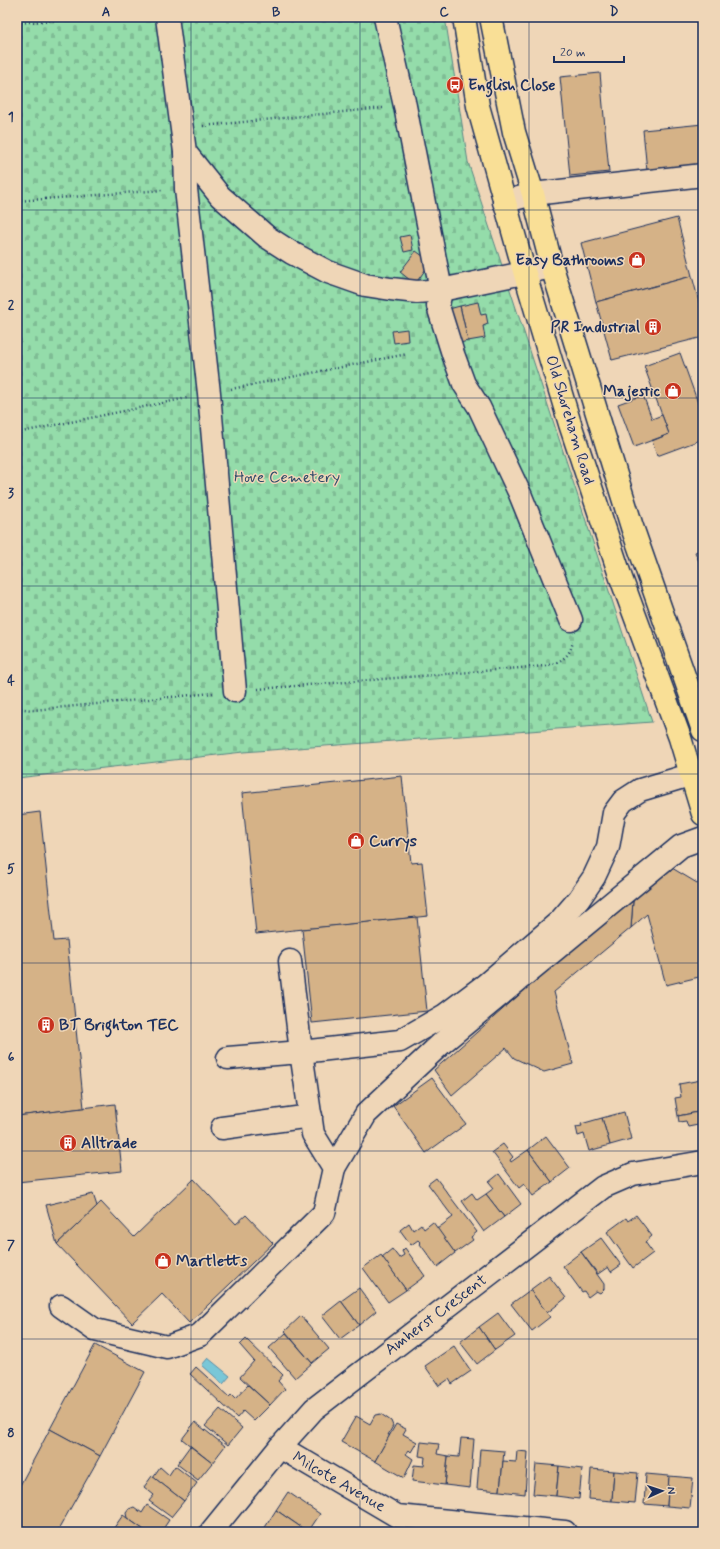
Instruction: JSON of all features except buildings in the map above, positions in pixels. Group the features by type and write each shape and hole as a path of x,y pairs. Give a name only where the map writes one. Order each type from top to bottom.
{"main road":[{"name":"Old Shoreham Road","path":"464,17 478,106 525,274 570,424 621,578 680,738 697,773 703,814"},
{"name":"Old Shoreham Road","path":"491,17 514,132 533,194 552,267 632,527 703,730"}],"street":[{"path":"167,17 185,152 186,189 209,393 235,691"},
{"path":"385,17 405,106 441,290 438,306 464,384 479,407 520,494 571,620"},
{"path":"185,152 220,196 267,237 292,253 328,272 365,285 391,290 417,292 441,290 525,274 552,267"},
{"path":"504,202 533,194 703,175"},
{"path":"228,1058 301,1052 400,1041 445,1015 485,985 560,921 579,899 594,877 608,847 614,813 623,801 640,790 697,773"},
{"path":"61,1306 95,1330 167,1347 200,1335 324,1213 334,1168 366,1114 444,1042 681,846 703,838"},
{"path":"290,961 313,1134 334,1168"},
{"path":"222,1128 311,1116"},
{"name":"Amherst Crescent","path":"211,1532 280,1447 314,1409 603,1187 632,1174 703,1162"},
{"name":"Milcote Avenue","path":"280,1447 397,1516 565,1532"}],"path":[{"path":"17,23 95,17"},
{"path":"181,128 405,106"},
{"path":"17,202 186,189"},
{"path":"17,707 33,710 235,691 545,666 560,662 568,656 572,649 574,638 571,620"}],"green space":[{"name":"Hove Cemetery","path":"17,17 445,17 468,162 652,722 243,752 17,778"}],"water":[{"path":"208,1358 230,1376 223,1384 202,1365"}],"place":[{"name":"English Close","path":"455,85"},
{"name":"Easy Bathrooms","path":"637,260"},
{"name":"PR Industrial","path":"653,327"},
{"name":"Majestic","path":"673,391"},
{"name":"Currys","path":"356,841"},
{"name":"BT Brighton TEC","path":"46,1025"},
{"name":"Alltrade","path":"68,1143"},
{"name":"Martletts","path":"163,1261"}]}
